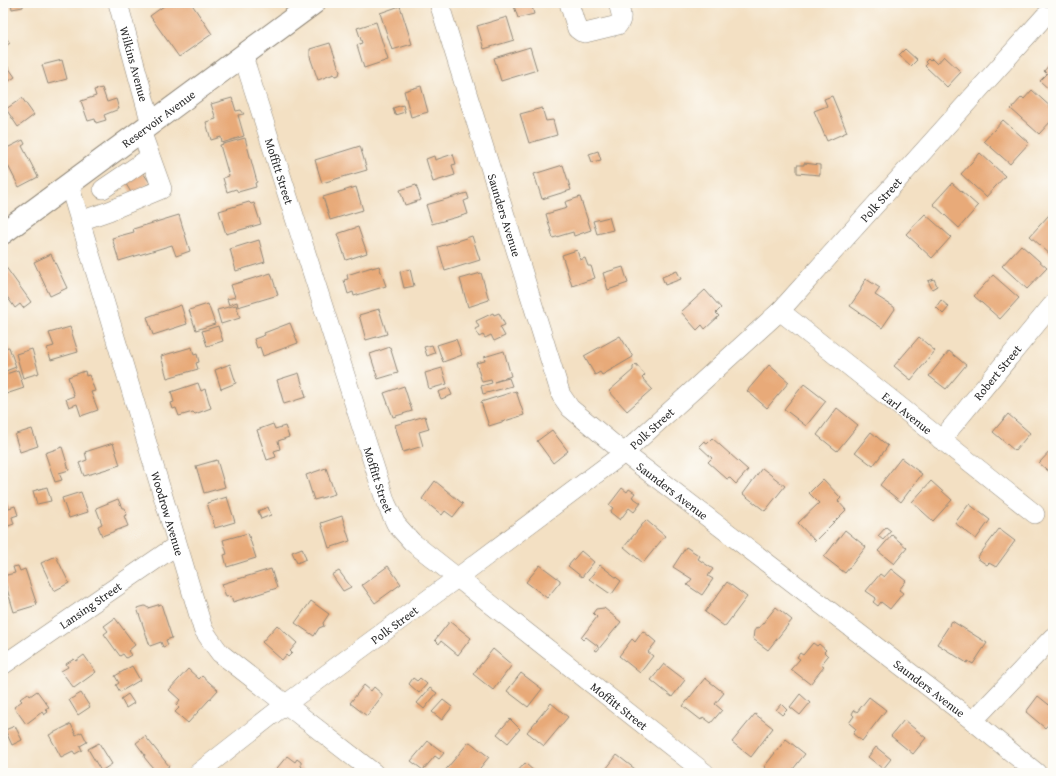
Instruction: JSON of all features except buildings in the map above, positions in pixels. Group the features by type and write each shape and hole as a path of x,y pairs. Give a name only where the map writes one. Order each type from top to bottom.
{"main road":[{"name":"Reservoir Avenue","path":"4,231 314,3"}],"street":[{"name":"Wilkins Avenue","path":"109,211 162,188 150,157 146,128 118,3"},
{"name":"Saunders Avenue","path":"439,3 561,395 570,408 624,453 973,721 1037,773"},
{"path":"569,3 577,28 581,32 585,33 618,25 621,21 621,15 618,3"},
{"name":"Polk Street","path":"198,773 286,704 624,453 780,311 1046,16"},
{"name":"Moffitt Street","path":"242,56 386,503 396,524 412,542 705,773"},
{"path":"103,189 150,157"},
{"path":"80,221 109,211 94,165"},
{"name":"Woodrow Avenue","path":"69,184 203,629 220,653 374,773"},
{"name":"Robert Street","path":"942,440 1053,304"},
{"name":"Earl Avenue","path":"780,311 1035,514"},
{"name":"Lansing Street","path":"3,665 177,545"},
{"path":"973,721 1053,638"}]}
